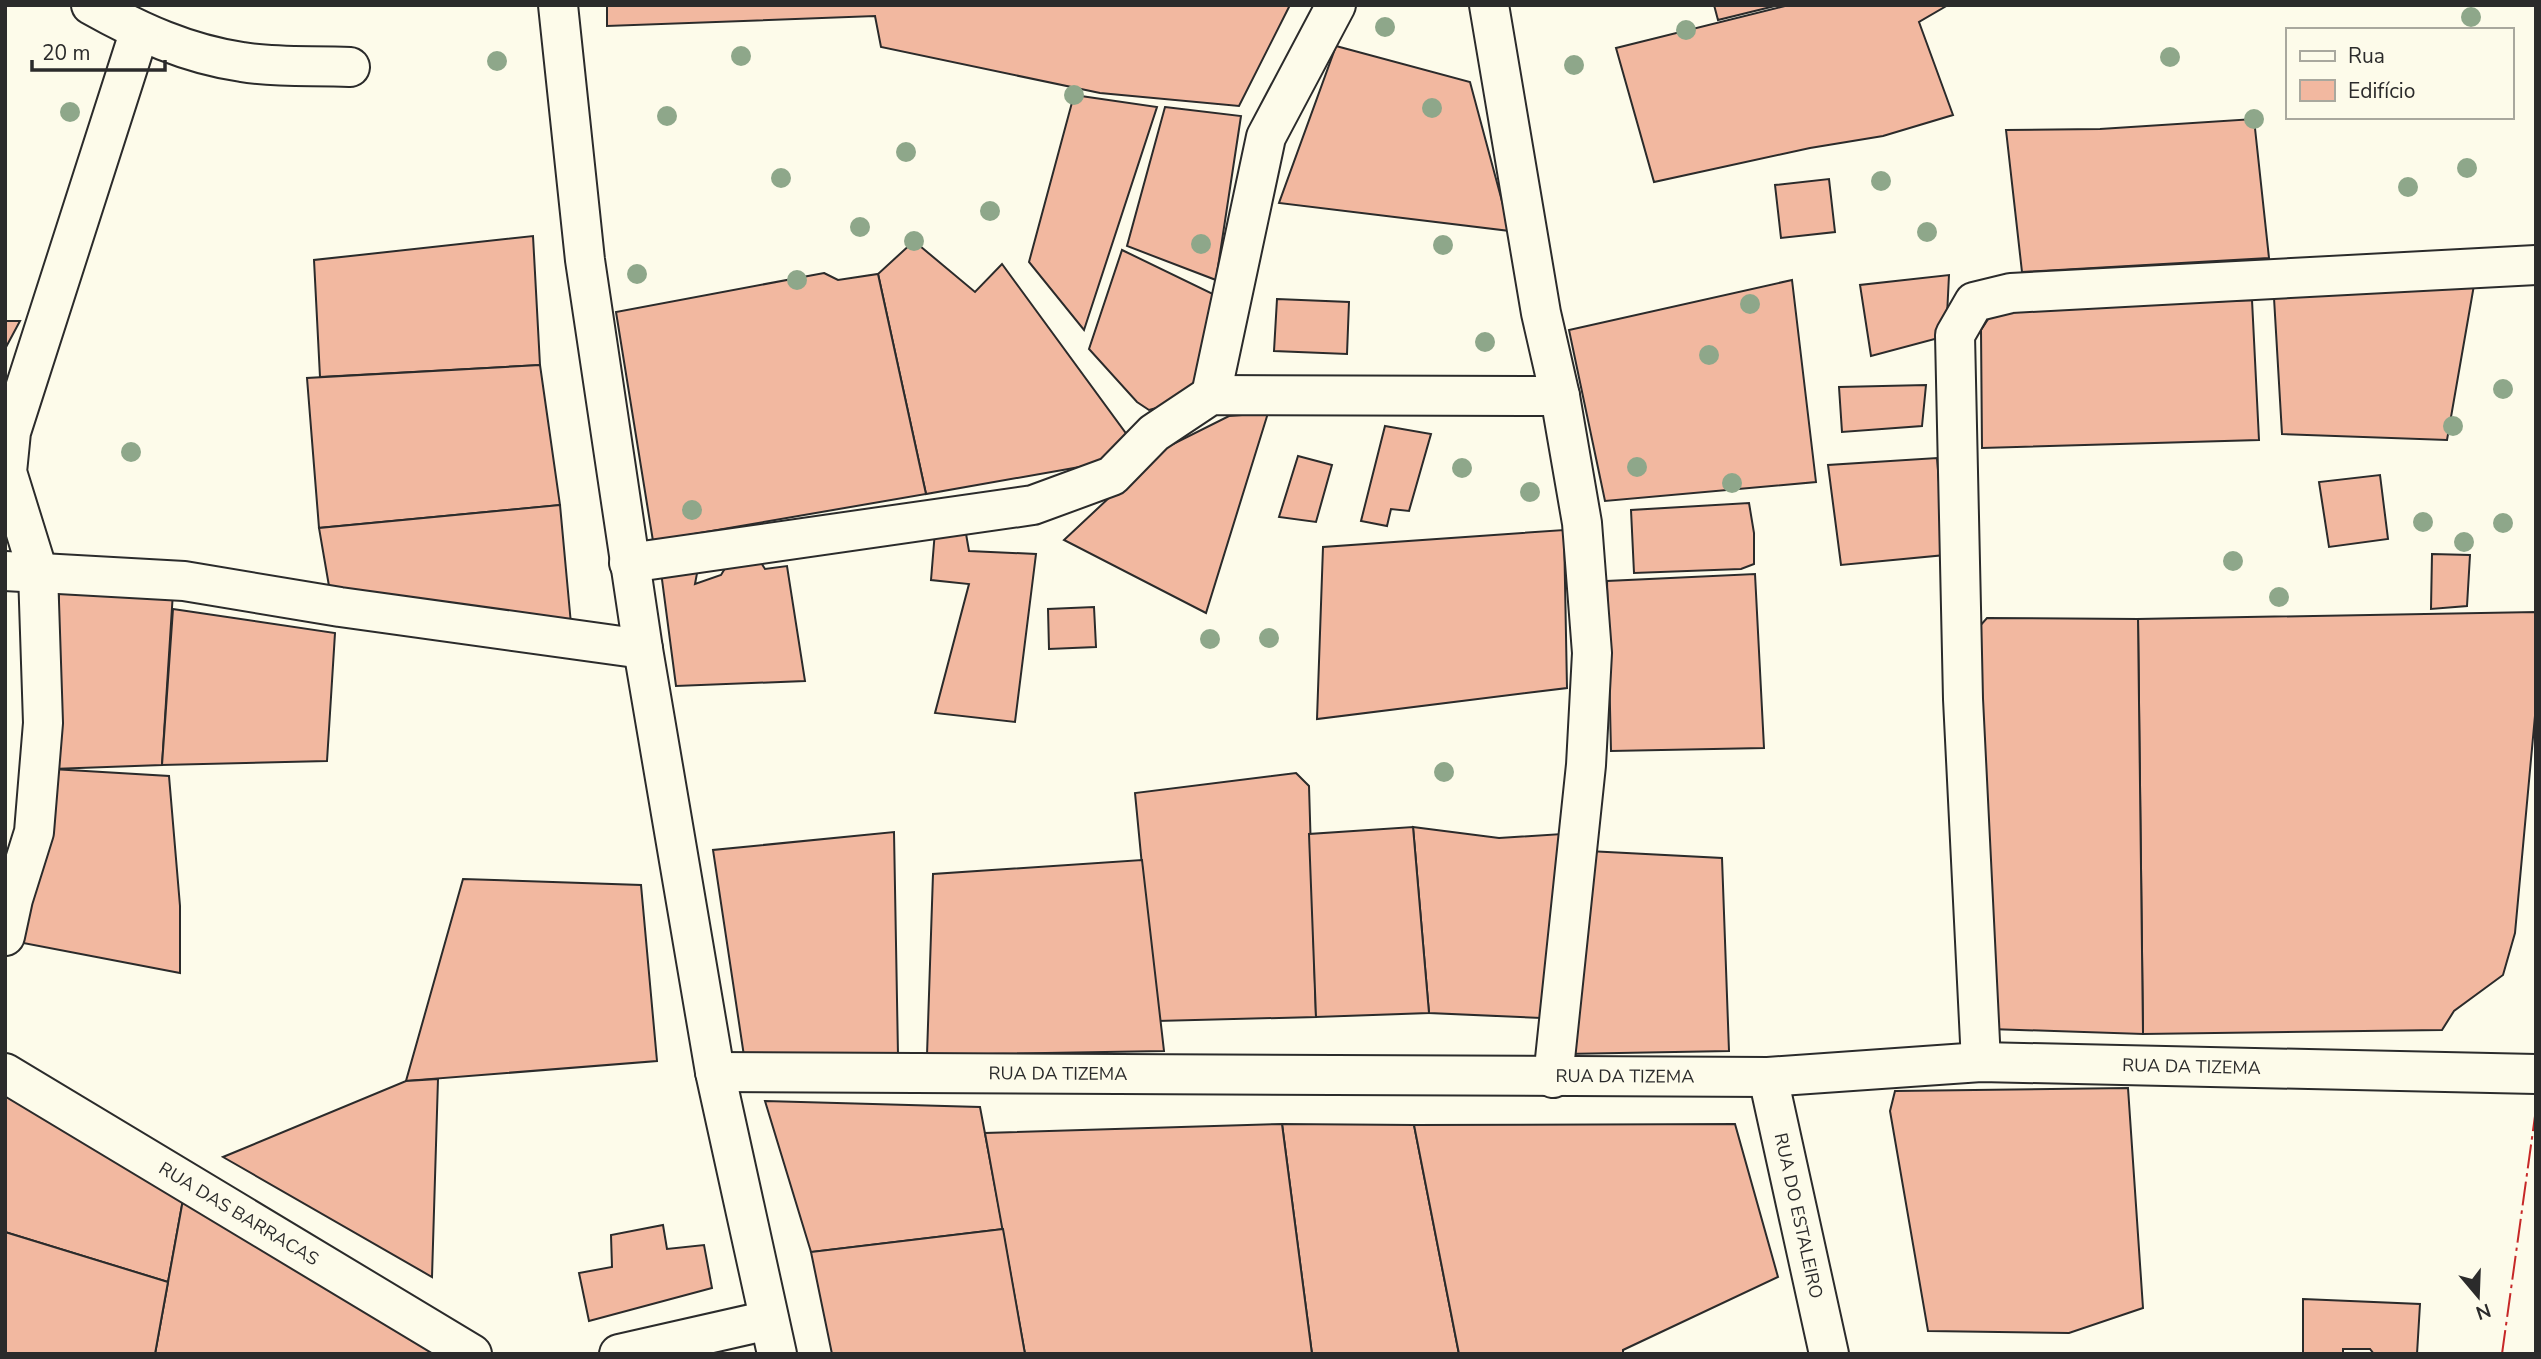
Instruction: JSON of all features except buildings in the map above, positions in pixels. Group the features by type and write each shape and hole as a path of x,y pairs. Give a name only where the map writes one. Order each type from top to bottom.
{"street":[{"path":"91,5 139,33 191,51 243,63 350,67"},
{"path":"558,5 585,260 629,563 715,1072 773,1337 619,1354"},
{"path":"1211,395 1266,137 1336,5"},
{"path":"1489,5 1541,313 1560,396 1581,523 1592,653 1586,765 1553,1078"},
{"path":"5,936 33,832 43,723 7,472 11,432 139,33"},
{"path":"1981,1062 1964,699 1955,335 1973,302 2011,293 2536,265"},
{"path":"629,563 1033,505 1112,476 1154,433 1211,395 1560,396"},
{"path":"22,571 184,581 352,609 643,649"},
{"name":"RUA DA TIZEMA","path":"715,1072 1768,1077 1981,1062 2536,1074"},
{"name":"RUA DAS BARRACAS","path":"5,1073 472,1354"},
{"name":"RUA DO ESTALEIRO","path":"1768,1077 1829,1354"}],"power":[{"path":"2502,1354 2536,1109"}]}
